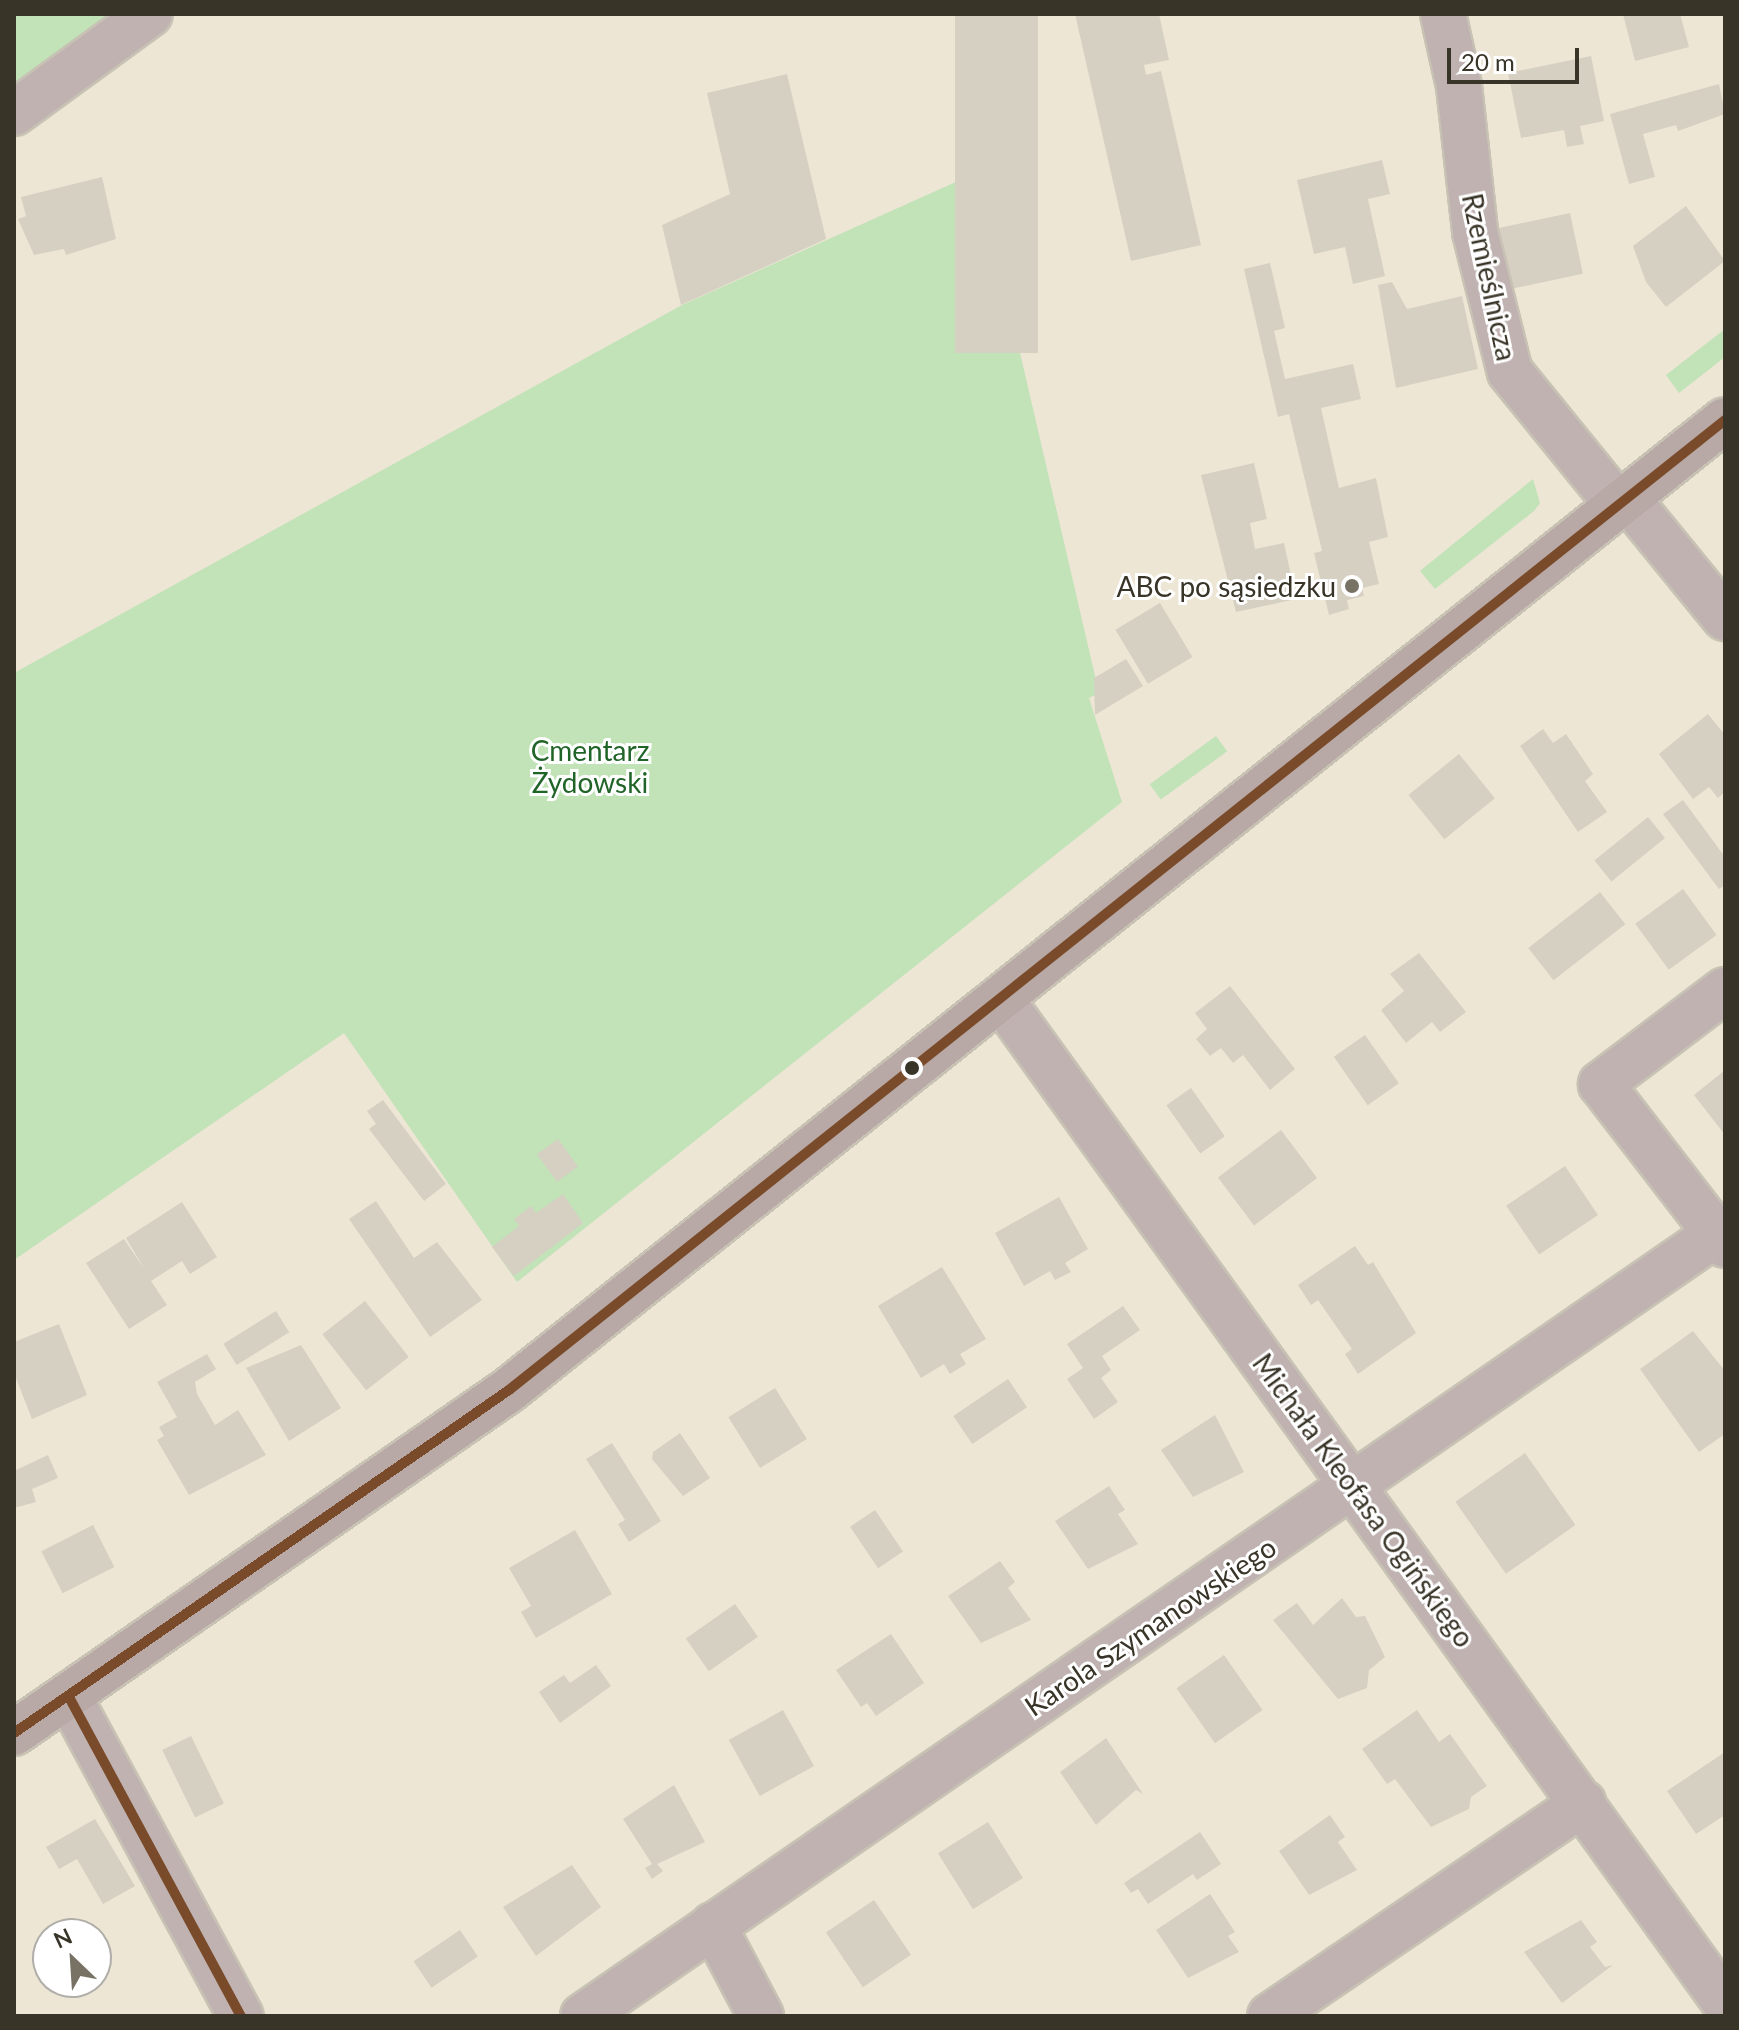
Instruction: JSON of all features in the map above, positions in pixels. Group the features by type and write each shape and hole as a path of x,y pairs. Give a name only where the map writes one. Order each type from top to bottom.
{"main road":[{"path":"14,1733 509,1390 1725,420"}],"street":[{"path":"14,113 150,14"},
{"name":"Rzemieślnicza","path":"1443,14 1459,86 1475,232 1510,372 1725,618"},
{"path":"1721,1240 1601,1084 1725,990"},
{"name":"Michała Kleofasa Ogińskiego","path":"1001,999 1725,2003"},
{"name":"Karola Szymanowskiego","path":"583,2016 1721,1240"},
{"path":"69,1697 241,2016"},
{"path":"1270,2016 1583,1803"},
{"path":"713,1925 761,2016"}],"green space":[{"path":"14,14 111,14 14,84"},
{"name":"Cmentarz Żydowski","path":"978,172 1099,693 1089,698 1122,802 517,1282 344,1033 14,1260 14,673 682,305"},
{"path":"1725,329 1725,357 1679,393 1666,375"},
{"path":"1533,479 1540,503 1534,511 1435,589 1420,571"},
{"path":"1216,736 1227,751 1161,800 1150,784"}],"building":[{"path":"955,14 1038,14 1038,353 955,353"},
{"path":"1075,14 1159,14 1169,60 1144,65 1146,75 1161,71 1201,245 1131,261"},
{"path":"1623,14 1680,14 1689,47 1635,61"},
{"path":"1591,56 1604,121 1580,126 1584,144 1567,147 1564,130 1521,138 1508,73"},
{"path":"787,74 826,239 681,305 662,225 730,194 707,93"},
{"path":"1719,84 1725,114 1678,131 1676,125 1643,134 1655,177 1629,184 1610,114"},
{"path":"1382,160 1390,194 1368,199 1385,276 1353,284 1345,247 1314,254 1297,180"},
{"path":"102,177 116,239 66,255 64,249 34,255 18,219 26,216 21,197"},
{"path":"1686,206 1725,261 1666,307 1646,282 1633,246"},
{"path":"1570,213 1583,274 1510,289 1497,229"},
{"path":"1270,263 1285,328 1274,331 1285,379 1353,364 1361,399 1321,408 1339,488 1376,478 1388,537 1369,542 1379,584 1362,588 1364,596 1347,600 1349,609 1329,615 1314,553 1322,551 1289,414 1278,417 1244,269"},
{"path":"1392,282 1407,309 1462,296 1478,369 1396,388 1378,285"},
{"path":"1254,463 1267,519 1250,523 1255,549 1284,543 1296,599 1236,612 1201,475"},
{"path":"1160,603 1192,657 1148,684 1115,630"},
{"path":"1126,659 1143,686 1095,715 1094,678"},
{"path":"1708,714 1725,735 1725,792 1718,798 1709,787 1693,799 1659,754"},
{"path":"1543,729 1553,743 1566,734 1593,774 1585,781 1607,812 1578,832 1520,746"},
{"path":"1459,754 1495,798 1444,839 1408,795"},
{"path":"1683,800 1725,857 1725,885 1719,889 1663,814"},
{"path":"1648,817 1665,838 1611,881 1594,860"},
{"path":"1683,889 1717,935 1669,970 1635,924"},
{"path":"1600,892 1625,924 1554,980 1528,948"},
{"path":"1419,953 1466,1012 1440,1032 1432,1022 1406,1043 1381,1010 1404,991 1390,974"},
{"path":"1230,986 1295,1069 1270,1090 1243,1055 1233,1063 1221,1048 1210,1056 1196,1039 1207,1029 1195,1013"},
{"path":"1365,1035 1399,1083 1368,1105 1334,1057"},
{"path":"1725,1070 1725,1135 1694,1095"},
{"path":"1191,1088 1225,1136 1200,1154 1166,1105"},
{"path":"383,1100 446,1184 424,1201 369,1129 376,1124 367,1111"},
{"path":"1281,1130 1317,1178 1254,1225 1218,1178"},
{"path":"558,1139 578,1167 557,1182 537,1154"},
{"path":"1565,1166 1598,1215 1539,1255 1506,1206"},
{"path":"563,1194 583,1223 514,1276 492,1247 519,1226 514,1219 531,1206 536,1213"},
{"path":"1059,1197 1088,1249 1065,1263 1071,1272 1055,1280 1050,1271 1024,1286 995,1233"},
{"path":"376,1201 414,1258 437,1242 482,1300 430,1337 349,1219"},
{"path":"182,1202 217,1257 190,1274 182,1261 151,1281 167,1305 129,1329 86,1263 124,1239 145,1270 126,1238"},
{"path":"1355,1246 1368,1265 1373,1262 1416,1333 1358,1374 1345,1354 1352,1349 1318,1300 1311,1305 1298,1285"},
{"path":"942,1267 986,1339 960,1354 966,1364 950,1374 944,1364 921,1378 878,1306"},
{"path":"365,1301 409,1357 366,1390 322,1334"},
{"path":"1123,1306 1140,1330 1102,1356 1111,1370 1101,1378 1118,1402 1094,1419 1067,1379 1083,1368 1067,1344"},
{"path":"276,1311 289,1332 237,1365 223,1344"},
{"path":"59,1324 87,1395 32,1419 14,1373 14,1342"},
{"path":"1693,1331 1725,1371 1725,1434 1699,1452 1640,1369"},
{"path":"301,1345 341,1408 289,1441 246,1368"},
{"path":"207,1354 216,1369 195,1382 197,1394 215,1425 238,1410 266,1455 189,1495 157,1440 164,1436 159,1427 177,1417 157,1382"},
{"path":"1008,1379 1027,1407 972,1444 953,1416"},
{"path":"775,1388 807,1439 760,1468 728,1417"},
{"path":"1215,1415 1244,1472 1193,1497 1161,1450"},
{"path":"680,1433 710,1478 683,1496 652,1459 653,1452"},
{"path":"612,1443 661,1521 629,1542 618,1524 625,1520 586,1459"},
{"path":"1525,1453 1575,1525 1506,1574 1455,1502"},
{"path":"48,1455 58,1478 32,1489 36,1502 14,1508 14,1471"},
{"path":"1109,1486 1125,1510 1118,1514 1138,1544 1088,1569 1055,1521"},
{"path":"875,1510 903,1551 878,1568 850,1527"},
{"path":"93,1525 114,1567 63,1593 41,1551"},
{"path":"575,1530 612,1594 536,1638 521,1612 531,1606 509,1568"},
{"path":"1000,1561 1015,1582 1008,1588 1031,1620 981,1643 948,1596"},
{"path":"1342,1598 1356,1617 1365,1616 1385,1657 1369,1670 1367,1688 1338,1699 1273,1620 1297,1603 1313,1625"},
{"path":"735,1604 758,1637 709,1671 686,1638"},
{"path":"891,1634 924,1683 876,1716 867,1703 861,1707 836,1670"},
{"path":"1224,1655 1262,1710 1215,1743 1176,1688"},
{"path":"596,1665 611,1686 560,1723 539,1692 564,1675 570,1683"},
{"path":"783,1710 814,1766 760,1796 729,1740"},
{"path":"1417,1710 1439,1742 1450,1734 1487,1786 1471,1797 1469,1809 1431,1827 1395,1779 1387,1784 1362,1749"},
{"path":"191,1736 224,1803 195,1817 162,1750"},
{"path":"1106,1738 1143,1794 1136,1790 1096,1825 1060,1772"},
{"path":"1725,1752 1725,1815 1696,1834 1667,1791"},
{"path":"674,1785 705,1842 657,1864 663,1871 652,1879 645,1868 652,1864 623,1819"},
{"path":"1330,1815 1345,1837 1338,1842 1357,1870 1309,1895 1279,1851"},
{"path":"95,1819 135,1886 103,1904 77,1859 59,1869 46,1847"},
{"path":"988,1822 1023,1878 973,1909 938,1853"},
{"path":"1200,1832 1221,1864 1197,1880 1193,1874 1148,1904 1138,1889 1131,1893 1124,1883"},
{"path":"572,1865 601,1907 536,1956 503,1907"},
{"path":"1210,1894 1235,1932 1228,1936 1239,1952 1188,1978 1156,1930"},
{"path":"874,1900 911,1955 863,1987 826,1932"},
{"path":"1581,1920 1597,1942 1590,1947 1605,1967 1613,1965 1562,2003 1524,1952"},
{"path":"460,1930 478,1957 431,1988 414,1961"}],"transit line":[{"path":"14,1733 509,1390 1725,420"},
{"path":"69,1697 241,2016"}],"place":[{"name":"ABC po sąsiedzku","path":"1352,586"}]}
